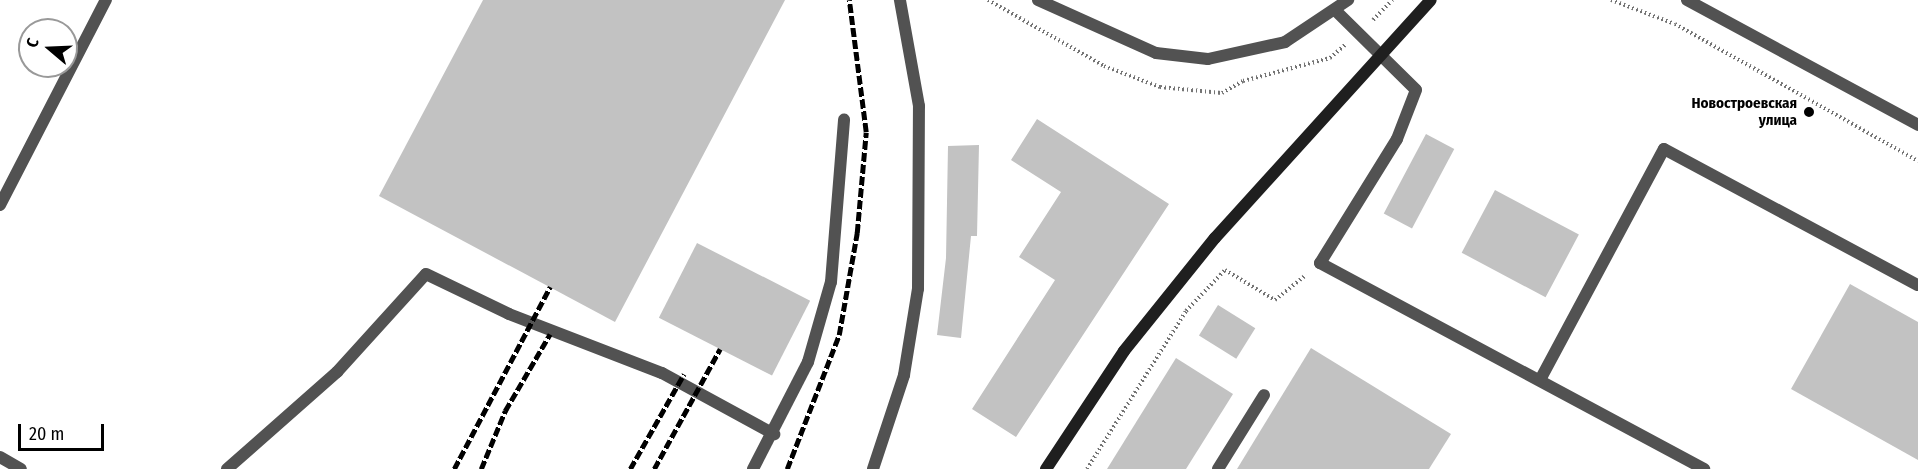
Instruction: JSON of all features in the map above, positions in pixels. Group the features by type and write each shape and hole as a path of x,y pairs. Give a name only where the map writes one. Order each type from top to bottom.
{"main road":[{"path":"1046,469 1124,351 1215,238 1431,0"}],"street":[{"path":"0,205 106,0"},
{"path":"873,469 904,375 918,289 919,106 900,0"},
{"path":"1038,0 1109,36 1189,59 1239,55 1285,42 1336,11 1348,0"},
{"path":"1687,0 1918,125"},
{"path":"1336,11 1416,90 1397,139 1320,263 1704,469"},
{"path":"753,469 774,434 808,362 831,282 844,120"},
{"path":"1539,380 1664,149 1918,285"},
{"path":"227,469 337,372 426,274 509,314 662,373 774,434"},
{"path":"1218,469 1264,395"},
{"path":"0,457 21,469"}],"path":[{"path":"1611,0 1675,24 1918,161"},
{"path":"1087,469 1186,311 1225,270 1275,300 1320,263"}],"building":[{"path":"483,0 785,0 615,322 379,196"},
{"path":"1037,119 1169,204 1016,437 972,409 1055,280 1019,257 1061,192 1011,160"},
{"path":"1426,134 1454,149 1412,228 1384,213"},
{"path":"979,145 977,236 971,236 961,338 937,335 946,258 948,146"},
{"path":"1495,190 1579,235 1546,297 1462,253"},
{"path":"697,243 810,301 772,376 659,318"},
{"path":"1850,284 1918,322 1918,460 1791,389"},
{"path":"1218,305 1255,328 1236,359 1199,336"},
{"path":"1311,348 1451,434 1429,469 1237,469"},
{"path":"1176,358 1233,394 1186,469 1107,469"}],"railway":[{"path":"787,469 839,335 857,233 866,132 849,0"},
{"path":"454,469 550,287"},
{"path":"481,469 505,411 550,334"},
{"path":"654,469 720,349"},
{"path":"630,469 684,374"}],"place":[{"name":"Новостроевская улица","path":"1809,112"}]}
